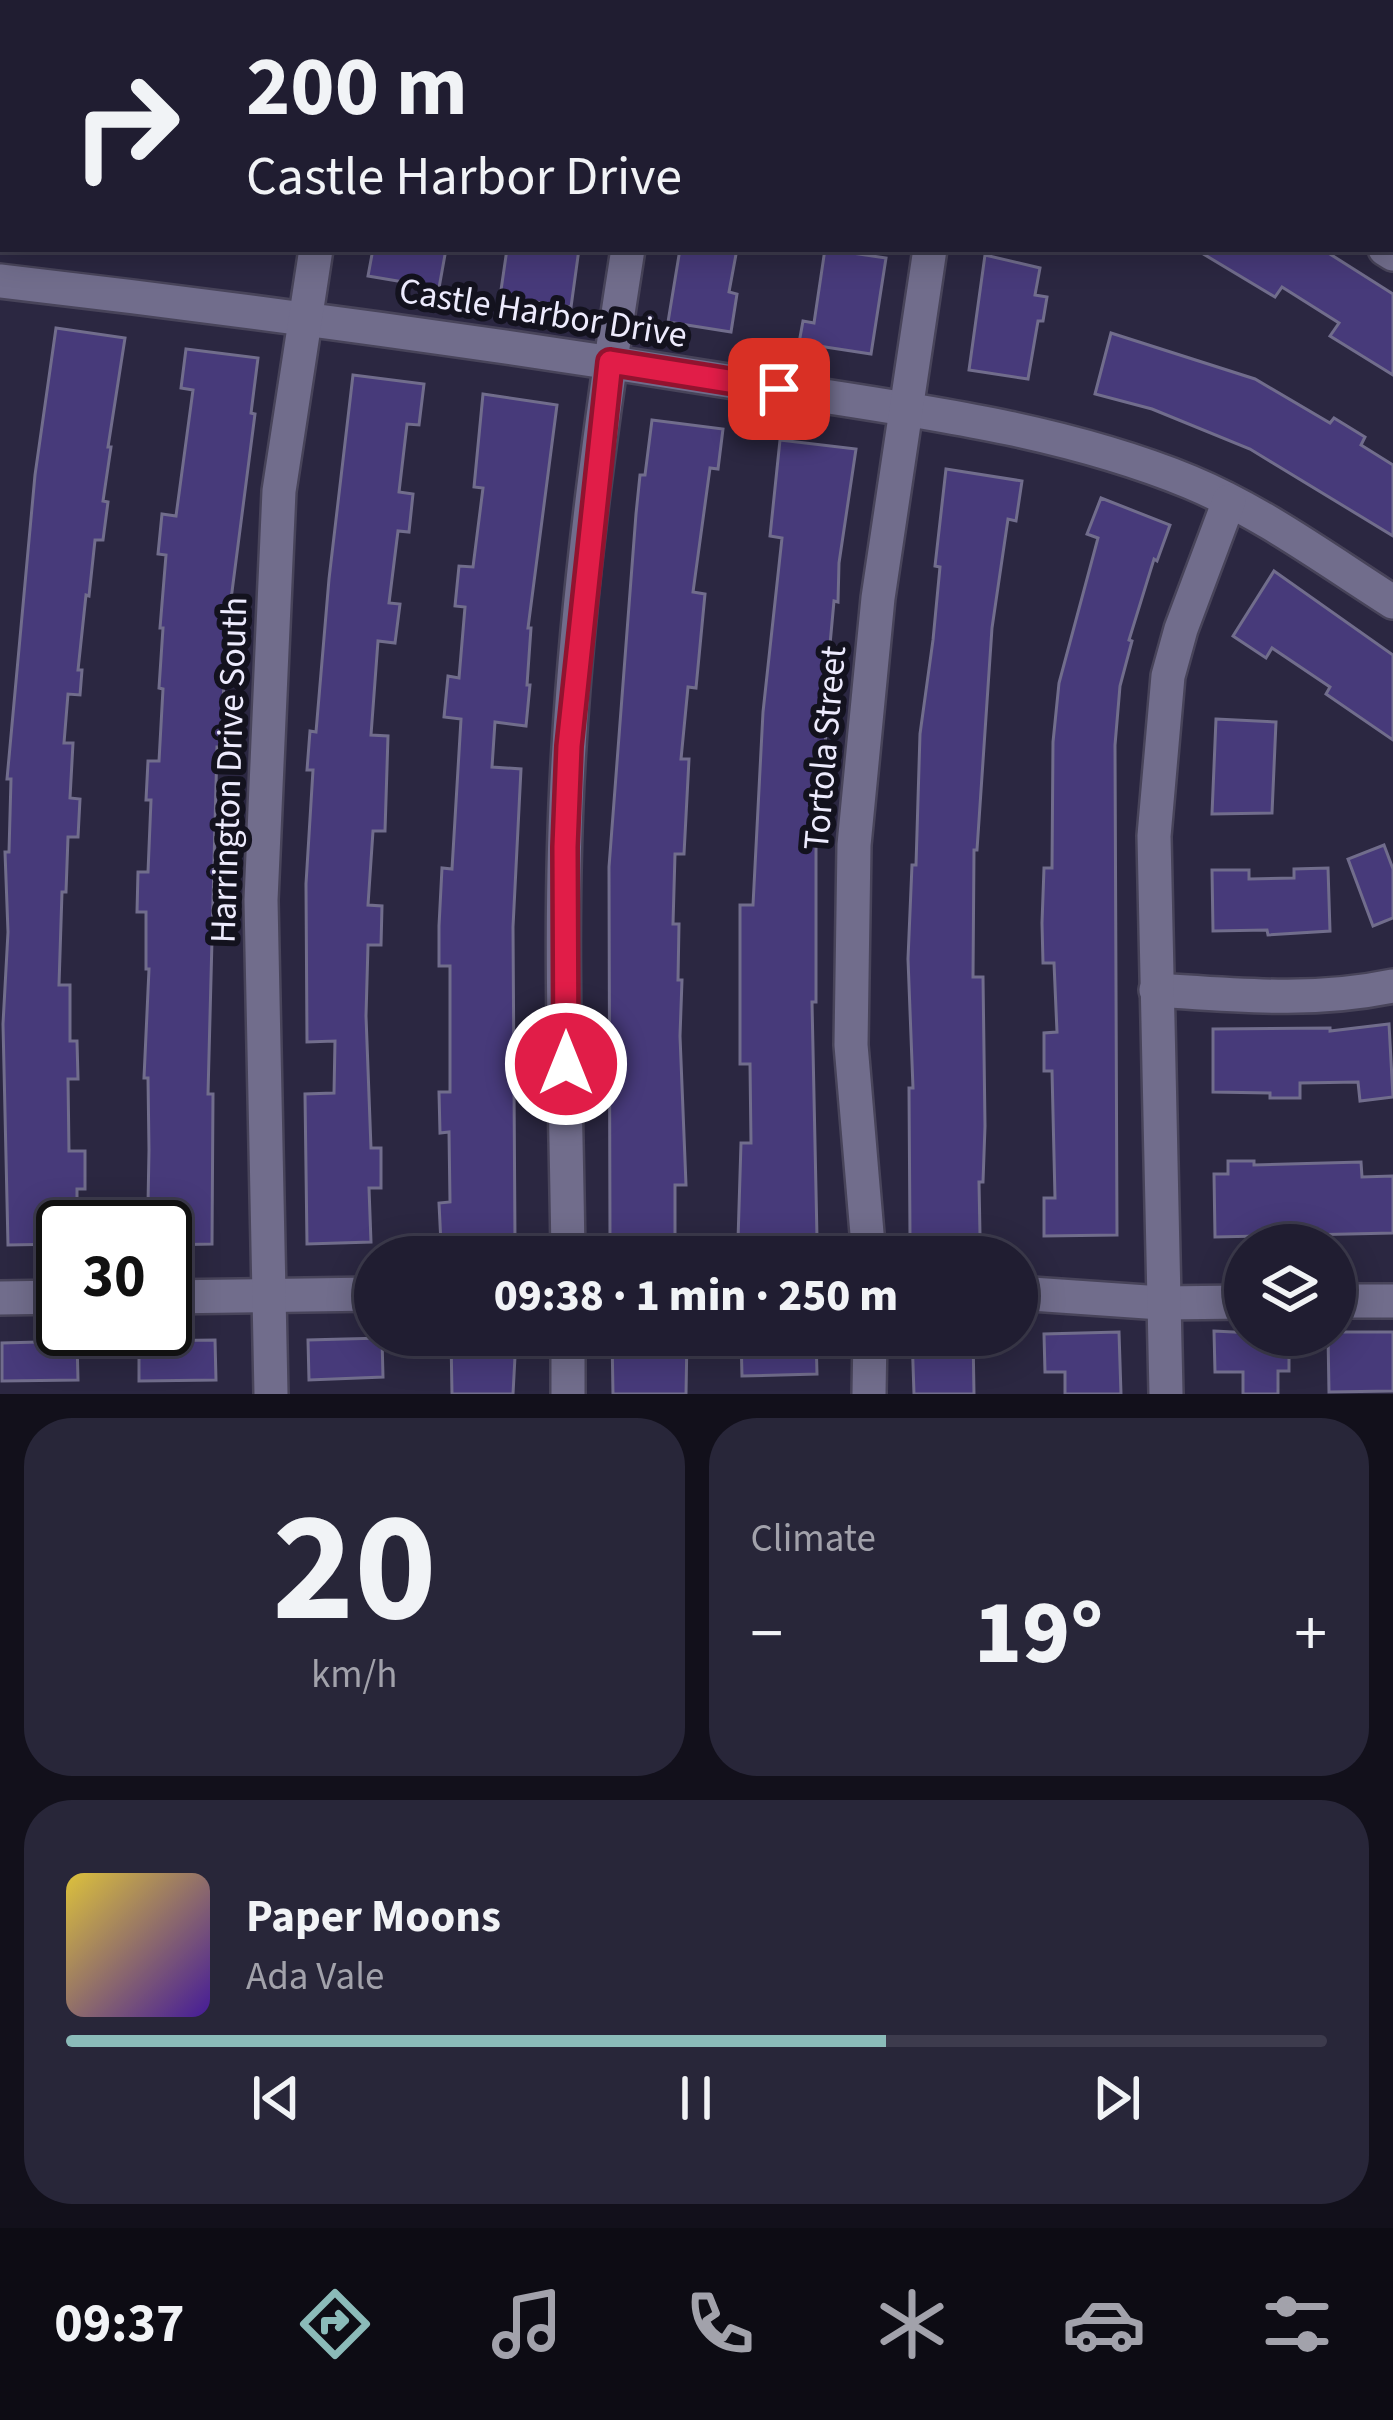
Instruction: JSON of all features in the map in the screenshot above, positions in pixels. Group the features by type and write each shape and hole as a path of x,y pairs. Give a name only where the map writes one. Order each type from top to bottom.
{"street":[{"name":"Harrington Drive South","path":"271,1394 260,900 279,491 316,252"},
{"path":"568,1236 565,847 569,746 610,362 628,252"},
{"name":"Tortola Street","path":"867,1236 851,1045 854,845 878,598 930,252"},
{"name":"Castle Harbor Drive","path":"0,281 305,317 610,362 906,410 1133,461 1228,501 1393,602"},
{"path":"1166,1394 1154,836 1168,676 1228,501"},
{"path":"1156,990 1287,999 1393,986"},
{"path":"192,1297 354,1294"},
{"path":"1038,1294 1161,1303 1224,1302"},
{"path":"0,1298 36,1297"},
{"path":"1356,1301 1393,1301"},
{"path":"568,1356 568,1394"},
{"path":"869,1394 870,1356"}],"building":[{"path":"372,252 445,252 439,288 368,276"},
{"path":"507,252 579,252 571,307 500,297"},
{"path":"680,252 736,252 729,292 737,294 731,332 668,322"},
{"path":"825,252 886,258 871,354 799,343 803,321 814,323"},
{"path":"1200,252 1327,252 1393,294 1393,375 1330,336 1339,323 1282,287 1275,297"},
{"path":"985,255 1040,268 1035,295 1047,297 1028,379 969,370"},
{"path":"56,328 125,338 108,447 103,540 95,540 86,595 80,695 68,694 64,743 73,743 70,798 80,799 78,837 68,837 59,985 70,985 70,1041 77,1041 78,1079 68,1079 69,1151 85,1151 85,1189 77,1189 77,1200 36,1200 36,1244 8,1245 3,1024 8,932 5,852 9,852 11,779 7,779 35,475"},
{"path":"1111,333 1255,379 1330,423 1334,418 1365,437 1361,445 1393,465 1393,536 1250,449 1152,409 1095,394"},
{"path":"186,349 258,358 226,638 221,747 217,747 208,1094 213,1094 212,1244 192,1244 192,1200 148,1200 148,1078 144,1078 149,969 146,912 137,912 138,872 148,872 148,761 159,761 166,555 158,554 162,514 176,516 193,390 181,388"},
{"path":"353,375 424,384 419,425 407,424 399,492 413,494 409,532 398,531 389,603 400,604 395,643 378,641 371,735 388,736 385,831 373,831 368,905 382,906 381,945 368,945 366,1016 371,1148 381,1148 381,1188 369,1188 371,1236 354,1236 354,1243 307,1244 305,1094 334,1093 335,1041 307,1042 306,884 313,770 307,770 310,731 316,732"},
{"path":"483,394 557,405 528,628 526,726 495,722 492,767 521,769 513,927 515,1236 441,1236 439,1203 450,1202 449,1132 440,1133 439,1092 450,1092 450,966 439,966 439,926 442,868 452,869 461,719 444,717 448,676 459,678 465,607 455,606 459,566 473,567 483,488 474,487"},
{"path":"652,420 723,429 718,469 710,468 693,592 705,594 696,688 688,687 681,759 689,759 684,854 675,854 673,924 679,924 678,980 682,980 686,1185 675,1185 675,1236 610,1236 609,867 636,514 640,475 645,475"},
{"path":"780,440 856,449 838,602 834,601 827,677 836,678 831,718 827,718 816,830 816,1002 812,1002 817,1236 738,1236 741,1143 751,1143 750,1064 740,1064 740,905 753,905 763,712 782,538 770,536"},
{"path":"946,469 1022,481 1016,521 1008,519 992,628 974,850 973,977 983,977 985,1126 980,1235 910,1236 909,1088 913,1088 908,959 920,734 940,567 935,566"},
{"path":"1101,498 1170,525 1157,561 1154,559 1129,640 1115,745 1117,1235 1044,1236 1044,1198 1055,1198 1052,1071 1044,1071 1044,1033 1057,1032 1054,963 1043,963 1042,923 1044,868 1052,868 1053,742 1059,683 1098,538 1087,534"},
{"path":"1274,571 1393,655 1393,740 1326,694 1330,687 1272,648 1266,658 1233,636"},
{"path":"1216,719 1276,722 1272,813 1212,814"},
{"path":"1384,845 1393,869 1393,918 1373,926 1348,859"},
{"path":"1328,868 1330,931 1268,935 1267,930 1213,931 1212,870 1249,870 1249,879 1294,878 1294,869"},
{"path":"1389,1024 1393,1097 1360,1101 1358,1082 1300,1083 1300,1098 1213,1092 1213,1029 1330,1031"},
{"path":"1228,1161 1254,1161 1254,1165 1361,1162 1362,1177 1393,1176 1393,1233 1356,1234 1356,1224 1224,1224 1224,1237 1215,1237 1214,1174 1228,1174"},
{"path":"1214,1331 1224,1332 1224,1356 1289,1356 1289,1371 1278,1371 1278,1394 1243,1394 1243,1372 1215,1372"},
{"path":"1119,1332 1121,1394 1065,1394 1065,1372 1045,1372 1044,1334"},
{"path":"1356,1332 1393,1332 1393,1391 1329,1392 1328,1356 1356,1356"},
{"path":"354,1339 354,1356 382,1356 383,1377 309,1380 308,1340"},
{"path":"192,1340 215,1340 216,1380 139,1381 139,1356 192,1356"},
{"path":"36,1342 36,1356 77,1356 78,1380 2,1381 2,1343"},
{"path":"451,1356 515,1356 513,1394 452,1394"},
{"path":"612,1356 687,1356 686,1394 613,1394"},
{"path":"741,1356 817,1356 817,1374 742,1376"},
{"path":"913,1356 973,1356 974,1394 914,1394"}],"route":[{"path":"566,1064 569,746 610,362 779,389"}]}
